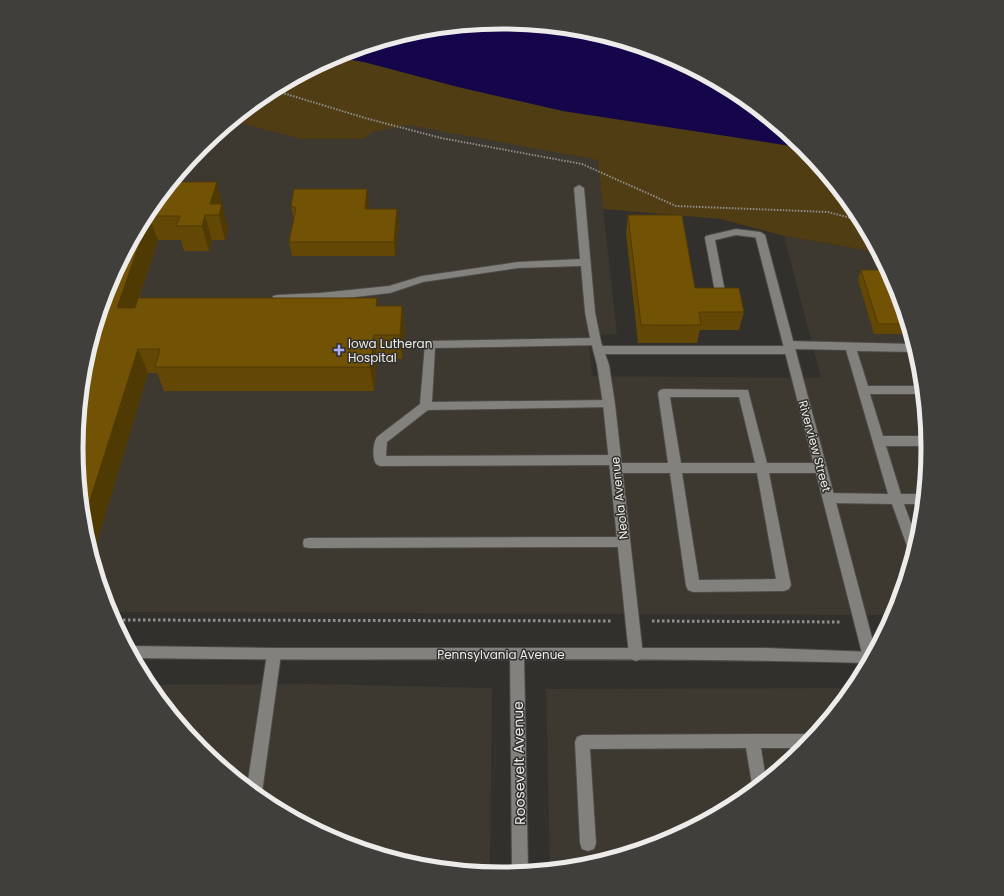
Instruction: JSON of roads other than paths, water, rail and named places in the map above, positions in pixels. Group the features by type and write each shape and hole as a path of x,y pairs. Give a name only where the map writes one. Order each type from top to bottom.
{"street":[{"name":"Neola Avenue","path":"579,188 590,312 597,346 603,365 609,404 636,655"},
{"name":"Riverview Street","path":"721,297 710,238 736,232 760,235 869,651"},
{"path":"267,299 320,297 390,289 422,279 518,265 585,262"},
{"path":"426,406 430,344 790,348 850,346 909,348"},
{"path":"850,346 878,441 911,540"},
{"path":"863,390 917,390"},
{"path":"664,393 744,393 762,468 784,586 693,586 674,468 664,393"},
{"path":"609,404 426,406 381,440 380,461 616,464 674,468 821,468"},
{"path":"878,441 921,441"},
{"path":"829,498 918,498"},
{"path":"309,543 624,542"},
{"name":"Pennsylvania Avenue","path":"136,652 274,654 766,654 866,657"},
{"path":"255,786 274,654"},
{"name":"Roosevelt Avenue","path":"517,654 520,866"},
{"path":"752,741 758,779"},
{"path":"588,843 582,742 801,741"}],"place":[{"name":"Iowa Lutheran Hospital","path":"339,350"}]}
